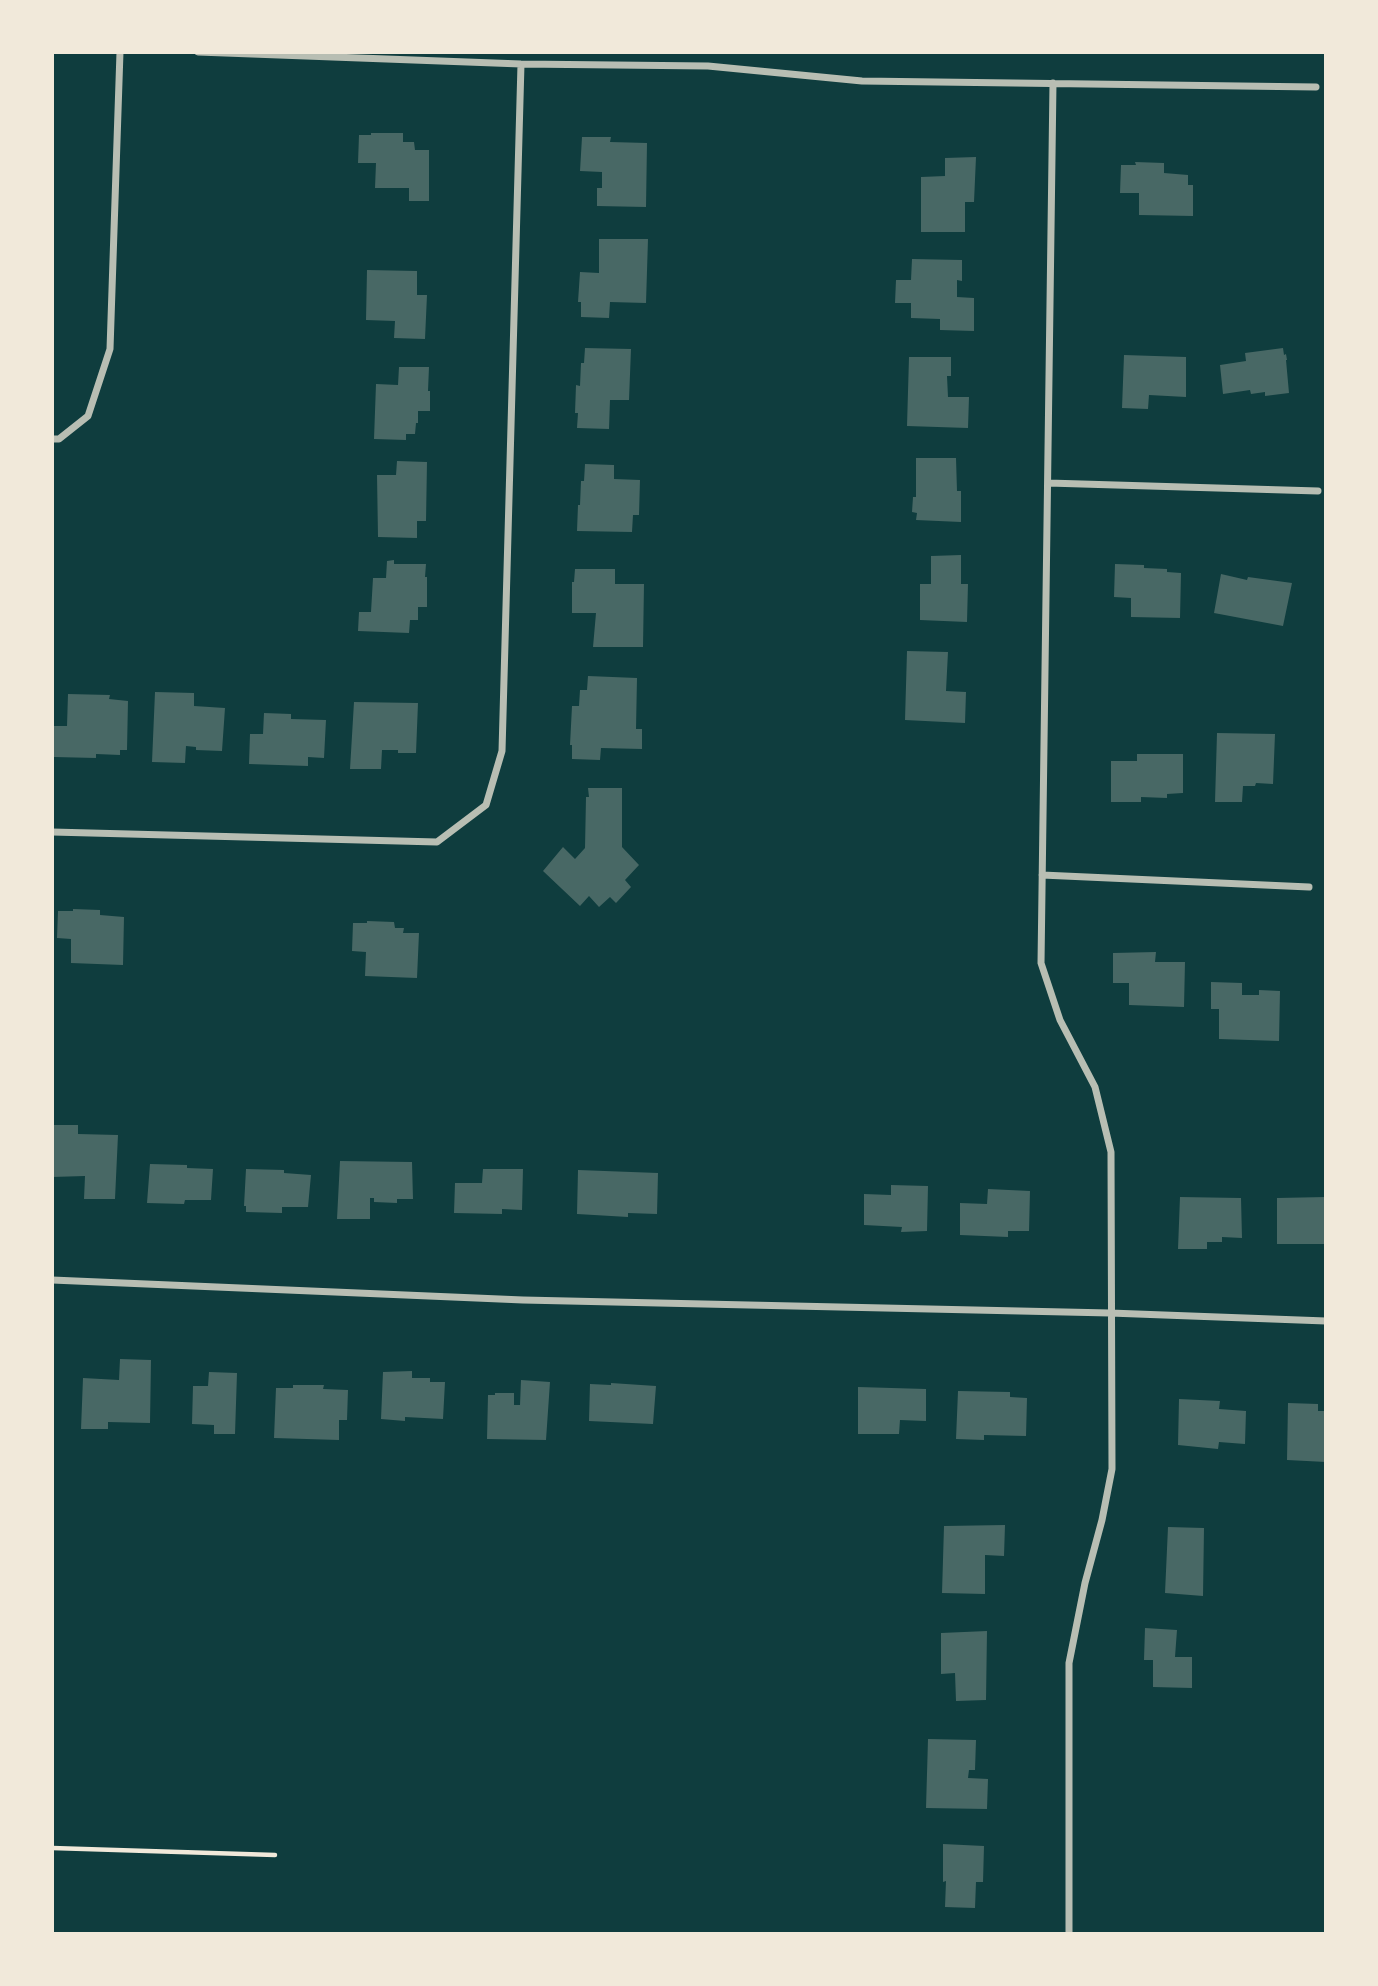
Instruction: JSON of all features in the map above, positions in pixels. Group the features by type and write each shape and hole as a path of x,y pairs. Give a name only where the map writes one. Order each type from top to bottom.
{"street":[{"path":"52,439 59,439 88,416 110,349 120,52"},
{"path":"198,52 522,64 708,66 862,81 1316,87"},
{"path":"52,832 438,842 486,805 502,751 522,64"},
{"path":"1053,83 1041,963 1060,1020 1095,1087 1111,1152 1112,1469 1069,1663 1069,1934"},
{"path":"1048,483 1318,491"},
{"path":"1042,875 1309,887"},
{"path":"52,1280 523,1300 1110,1313 1325,1321"}],"path":[{"path":"52,1847 275,1855"}],"building":[{"path":"403,133 403,142 414,142 415,150 429,150 429,201 409,201 409,188 375,188 376,163 358,163 359,135"},
{"path":"582,137 611,137 610,142 647,143 646,207 597,206 597,188 602,188 602,172 580,171"},
{"path":"976,157 974,202 965,202 965,232 921,232 921,177 945,176 945,158"},
{"path":"1135,162 1164,163 1164,173 1188,175 1188,185 1193,185 1193,216 1139,215 1139,193 1120,193 1121,165 1136,165"},
{"path":"599,239 648,239 646,303 610,302 609,318 581,317 581,302 578,302 580,272 599,273"},
{"path":"912,259 962,260 962,281 957,280 957,297 974,298 974,331 940,330 940,319 911,318 911,303 895,303 896,280 911,280"},
{"path":"367,270 417,271 417,295 427,295 425,339 394,338 395,321 366,320"},
{"path":"585,348 631,349 629,400 610,400 609,429 577,428 576,385 580,386"},
{"path":"1283,348 1287,360 1289,393 1265,396 1265,392 1251,394 1250,390 1223,394 1220,365 1246,361 1245,353"},
{"path":"1124,355 1186,357 1186,397 1149,395 1148,409 1122,408"},
{"path":"909,357 951,357 951,376 947,376 948,397 969,397 968,428 907,426"},
{"path":"399,367 429,367 430,411 418,411 415,434 406,434 406,440 374,439 376,384 398,385"},
{"path":"916,458 956,458 957,491 961,491 961,522 916,520 917,513 912,512 913,497 916,497"},
{"path":"397,461 427,462 426,521 417,521 417,538 378,537 377,475 396,475"},
{"path":"585,464 614,465 614,479 640,480 639,515 633,515 632,532 577,531"},
{"path":"961,555 961,584 968,584 967,622 920,620 920,584 931,584 931,556"},
{"path":"394,560 394,564 426,564 427,607 418,607 418,620 410,620 409,633 358,631 359,612 371,612 373,578 386,578 387,561"},
{"path":"1115,564 1144,565 1144,568 1181,573 1180,618 1131,617 1131,598 1114,597"},
{"path":"575,569 615,569 615,584 644,584 643,647 593,647 596,613 572,613 572,582"},
{"path":"1221,574 1247,580 1248,577 1292,583 1283,626 1214,613"},
{"path":"907,651 948,652 946,691 966,692 965,723 905,720"},
{"path":"588,676 637,678 636,729 642,729 642,749 601,748 600,760 572,759 572,706 579,706 580,690 587,690"},
{"path":"155,692 194,693 194,706 225,708 222,751 196,750 196,747 186,746 185,763 152,762"},
{"path":"68,694 110,695 109,699 128,701 127,750 120,750 120,755 96,754 96,758 54,757 54,726 67,726"},
{"path":"354,702 418,703 416,753 382,750 381,769 350,769"},
{"path":"264,713 291,714 291,719 326,720 324,758 308,757 308,766 249,764 250,734 263,734"},
{"path":"1217,733 1275,734 1273,784 1256,783 1255,786 1243,786 1242,802 1215,802"},
{"path":"1137,754 1183,754 1183,793 1167,794 1167,798 1141,797 1141,802 1111,802 1111,761 1137,761"},
{"path":"588,788 622,788 622,847 639,865 625,880 631,887 616,903 610,897 599,907 589,896 580,906 543,871 563,847 575,859 585,848"},
{"path":"100,910 100,915 124,917 123,965 71,963 71,939 57,938 58,911"},
{"path":"394,922 395,928 404,928 403,933 419,933 417,978 365,976 366,952 352,951 353,923"},
{"path":"1156,952 1155,962 1185,962 1184,1007 1129,1005 1129,983 1113,983 1113,953"},
{"path":"1211,982 1242,983 1242,995 1259,995 1259,990 1280,991 1279,1041 1219,1039 1219,1009 1211,1009"},
{"path":"52,1125 78,1125 78,1134 118,1135 115,1199 84,1199 85,1176 52,1177"},
{"path":"340,1161 412,1162 413,1199 397,1199 397,1203 374,1202 374,1198 370,1198 370,1219 337,1219"},
{"path":"150,1164 213,1169 211,1200 185,1200 184,1204 147,1203"},
{"path":"246,1169 284,1170 284,1173 311,1175 308,1207 282,1207 282,1213 246,1212"},
{"path":"483,1169 523,1169 522,1210 502,1209 502,1214 454,1213 455,1183 482,1183"},
{"path":"578,1170 658,1173 657,1214 628,1213 628,1217 577,1214"},
{"path":"891,1185 928,1186 927,1231 901,1232 902,1227 864,1225 864,1194 891,1195"},
{"path":"988,1189 1030,1191 1029,1231 1008,1231 1008,1237 960,1235 960,1203 987,1204"},
{"path":"1180,1197 1241,1198 1242,1238 1222,1237 1222,1242 1207,1242 1207,1249 1178,1249"},
{"path":"1326,1197 1326,1244 1277,1244 1277,1198"},
{"path":"120,1359 151,1360 150,1423 108,1422 108,1429 81,1429 83,1378 119,1380"},
{"path":"412,1371 412,1378 430,1378 430,1382 445,1382 443,1419 381,1419 383,1372"},
{"path":"209,1372 237,1373 235,1434 214,1434 214,1425 192,1424 193,1386 208,1386"},
{"path":"521,1380 550,1382 546,1440 487,1439 488,1395 514,1393 514,1405 520,1405"},
{"path":"590,1384 656,1386 653,1424 589,1421"},
{"path":"293,1385 324,1385 323,1389 348,1390 347,1420 339,1420 339,1440 274,1438 276,1388 293,1388"},
{"path":"858,1387 926,1389 926,1421 900,1420 899,1434 858,1434"},
{"path":"958,1391 1010,1392 1010,1397 1027,1398 1026,1436 984,1435 984,1440 956,1439"},
{"path":"1179,1399 1220,1401 1219,1409 1246,1411 1245,1444 1219,1442 1218,1449 1178,1445"},
{"path":"1288,1403 1318,1404 1318,1411 1326,1411 1326,1462 1287,1460"},
{"path":"1005,1525 1004,1556 985,1555 985,1594 942,1593 944,1526"},
{"path":"1168,1527 1204,1528 1203,1596 1165,1593"},
{"path":"1145,1628 1177,1630 1175,1657 1192,1657 1192,1688 1153,1687 1153,1660 1144,1660"},
{"path":"987,1631 986,1700 956,1701 955,1673 941,1674 941,1633"},
{"path":"928,1739 976,1740 975,1770 969,1770 968,1778 988,1779 987,1809 926,1808"},
{"path":"943,1844 984,1846 983,1882 976,1882 975,1908 945,1907"}]}
